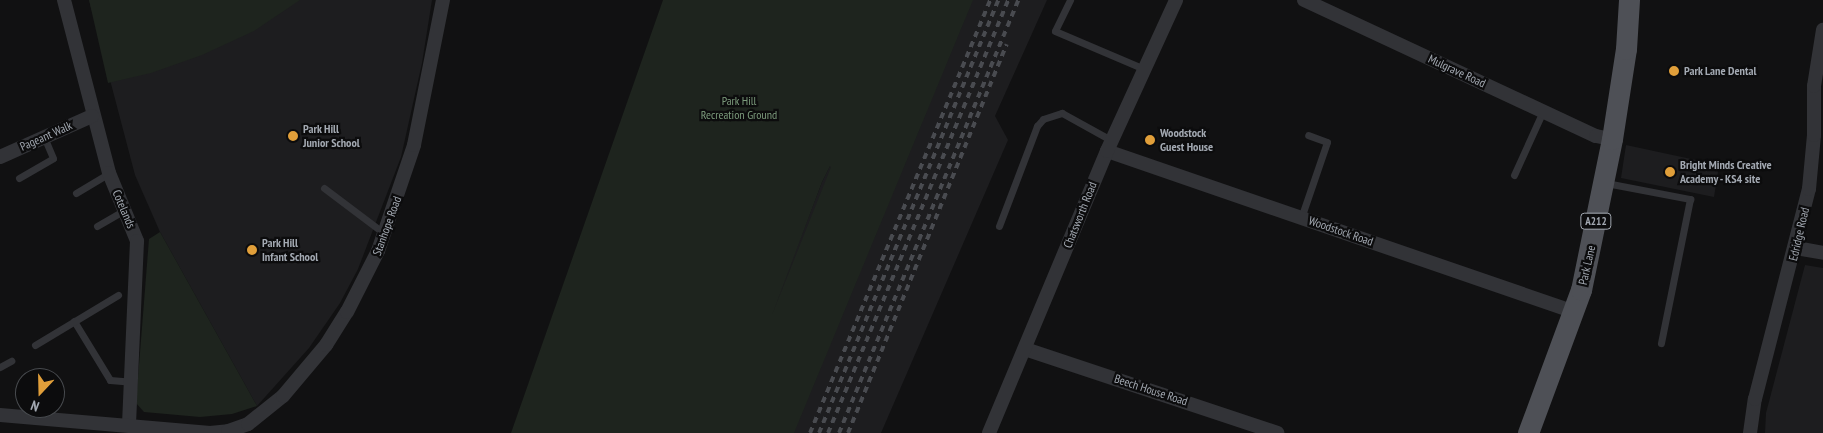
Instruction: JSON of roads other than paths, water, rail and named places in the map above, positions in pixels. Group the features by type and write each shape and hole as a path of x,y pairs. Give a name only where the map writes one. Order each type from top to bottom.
{"main road":[{"name":"Park Lane","path":"1528,433 1575,312 1604,183 1612,138 1626,49 1629,0"}],"street":[{"name":"Cotelands","path":"64,0 92,116 109,172 125,210 138,250 131,382 135,428"},
{"name":"Stanhope Road","path":"0,415 210,433 239,428 259,417 288,391 326,345 359,291 385,235 414,144 443,0"},
{"name":"Chatsworth Road","path":"989,433 1109,146 1176,0"},
{"name":"Mulgrave Road","path":"1304,0 1596,136 1612,138"},
{"name":"Edridge Road","path":"1750,433 1755,399 1796,248 1812,166 1814,86 1823,30"},
{"name":"Pageant Walk","path":"0,157 92,116"},
{"name":"Woodstock Road","path":"1109,146 1301,218 1575,312"},
{"path":"1796,248 1823,254"},
{"name":"Beech House Road","path":"1025,348 1276,433"}],"lane":[{"path":"1070,0 1055,31 1144,70"},
{"path":"1514,175 1543,111"},
{"path":"999,226 1037,126 1043,119 1062,113 1109,146"},
{"path":"1301,218 1327,142 1308,135"},
{"path":"18,178 54,158 44,137"},
{"path":"76,193 109,172"},
{"path":"1604,183 1690,198 1661,343"},
{"path":"324,188 385,235"},
{"path":"97,226 125,210"},
{"path":"35,345 118,295"},
{"path":"74,321 110,380 131,382"},
{"path":"0,367 11,361"}],"railway":[{"path":"810,433 990,0"},
{"path":"819,433 998,0"},
{"path":"828,433 1008,0"},
{"path":"839,433 1018,0"},
{"path":"848,433 1007,44"}],"place":[{"name":"Park Lane Dental","path":"1674,71"},
{"name":"Park Hill Junior School","path":"293,136"},
{"name":"Woodstock Guest House","path":"1150,140"},
{"name":"Bright Minds Creative Academy - KS4 site","path":"1670,172"},
{"name":"Park Hill Infant School","path":"252,250"}],"park label":[{"name":"Park Hill Recreation Ground","path":"739,108"}]}
